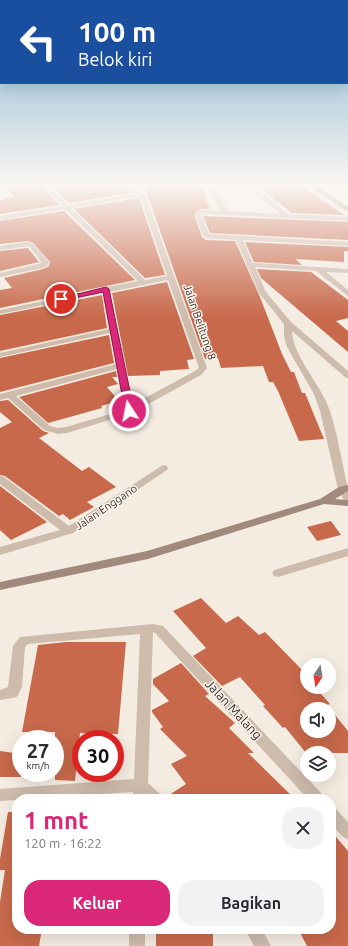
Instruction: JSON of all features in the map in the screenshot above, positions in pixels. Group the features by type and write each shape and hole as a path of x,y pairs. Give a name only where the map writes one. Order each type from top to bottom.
{"street":[{"path":"89,229 143,282"},
{"name":"Jalan Belitung 8","path":"10,395 47,428 58,431 67,430 129,411 198,373 203,368 152,229"},
{"path":"203,229 206,236 348,244"},
{"path":"238,238 252,265 263,293 288,324 348,374"},
{"path":"0,248 27,244 31,245 46,262 46,264 0,275"},
{"path":"252,265 348,271"},
{"path":"318,269 348,294"},
{"path":"0,312 106,289 171,278"},
{"path":"106,289 129,411"},
{"path":"0,586 148,555 324,501 346,491 325,411 318,394 291,347 288,336 288,324"},
{"path":"0,355 114,330"},
{"path":"0,398 121,365"},
{"name":"Jalan Enggano","path":"0,550 69,531 112,504 163,468"},
{"path":"0,479 69,531"},
{"path":"324,501 348,503"},
{"path":"278,573 348,552"},
{"path":"0,695 12,693 15,687 19,646 24,640 146,628 140,792 47,794"},
{"name":"Jalan Malang","path":"146,628 162,630 312,794"},
{"path":"0,795 12,795"},
{"path":"336,819 348,832"},
{"path":"136,946 137,934"},
{"path":"256,934 263,946"}],"building":[{"path":"0,229 83,229 135,280 0,308 0,290 12,288 4,278 43,269 49,266 50,262 33,243 27,241 0,244"},
{"path":"95,229 150,229 165,275 145,278"},
{"path":"159,229 199,229 202,237 206,240 235,241 260,297 282,354 291,372 294,372 302,393 305,393 324,439 299,441 278,391 273,382 269,382 263,366 221,368 218,358 205,359"},
{"path":"208,229 348,229 348,240 210,233"},
{"path":"245,242 348,247 348,251 344,251 344,262 295,259 302,265 254,262"},
{"path":"28,248 39,262 0,271 0,251"},
{"path":"257,269 311,272 348,300 348,318 336,321 348,331 348,352 261,278"},
{"path":"167,282 194,359 187,360 189,369 160,371 160,375 128,376 112,293"},
{"path":"102,295 107,328 0,351 0,315"},
{"path":"109,335 114,363 0,392 0,358"},
{"path":"116,371 117,377 112,377 118,384 107,387 119,401 101,406 102,408 48,423 19,397"},
{"path":"8,400 43,431 49,433 39,438 82,471 89,467 116,487 87,502 94,507 70,520 63,514 59,516 5,476 0,475 0,428 12,422 0,412 0,401"},
{"path":"0,486 47,522 11,540 0,530"},
{"path":"331,521 341,535 317,541 307,527"},
{"path":"201,598 226,623 238,616 259,635 265,632 300,668 300,694 321,694 328,702 300,702 300,738 336,738 336,716 348,731 348,753 336,753 336,746 300,746 285,727 283,728 263,706 265,705 240,677 222,686 193,656 206,648 173,611"},
{"path":"66,642 126,642 118,730 72,730 72,781 64,780 64,730 22,730 38,645"},
{"path":"181,663 209,694 205,696 235,723 229,728 254,753 248,753 290,794 171,794 186,784 171,764 187,756 160,729 163,727 152,712 152,710 169,701 153,684 153,679"},
{"path":"0,751 12,753 12,777 0,777"},
{"path":"8,812 12,812 12,934 41,934 39,946 0,946 0,902 5,870 0,870 0,859"},
{"path":"336,837 348,851 348,946 307,946 301,934 336,934"},
{"path":"156,934 213,934 213,946 156,946"}],"route":[{"path":"61,299 106,289 129,411"}]}
